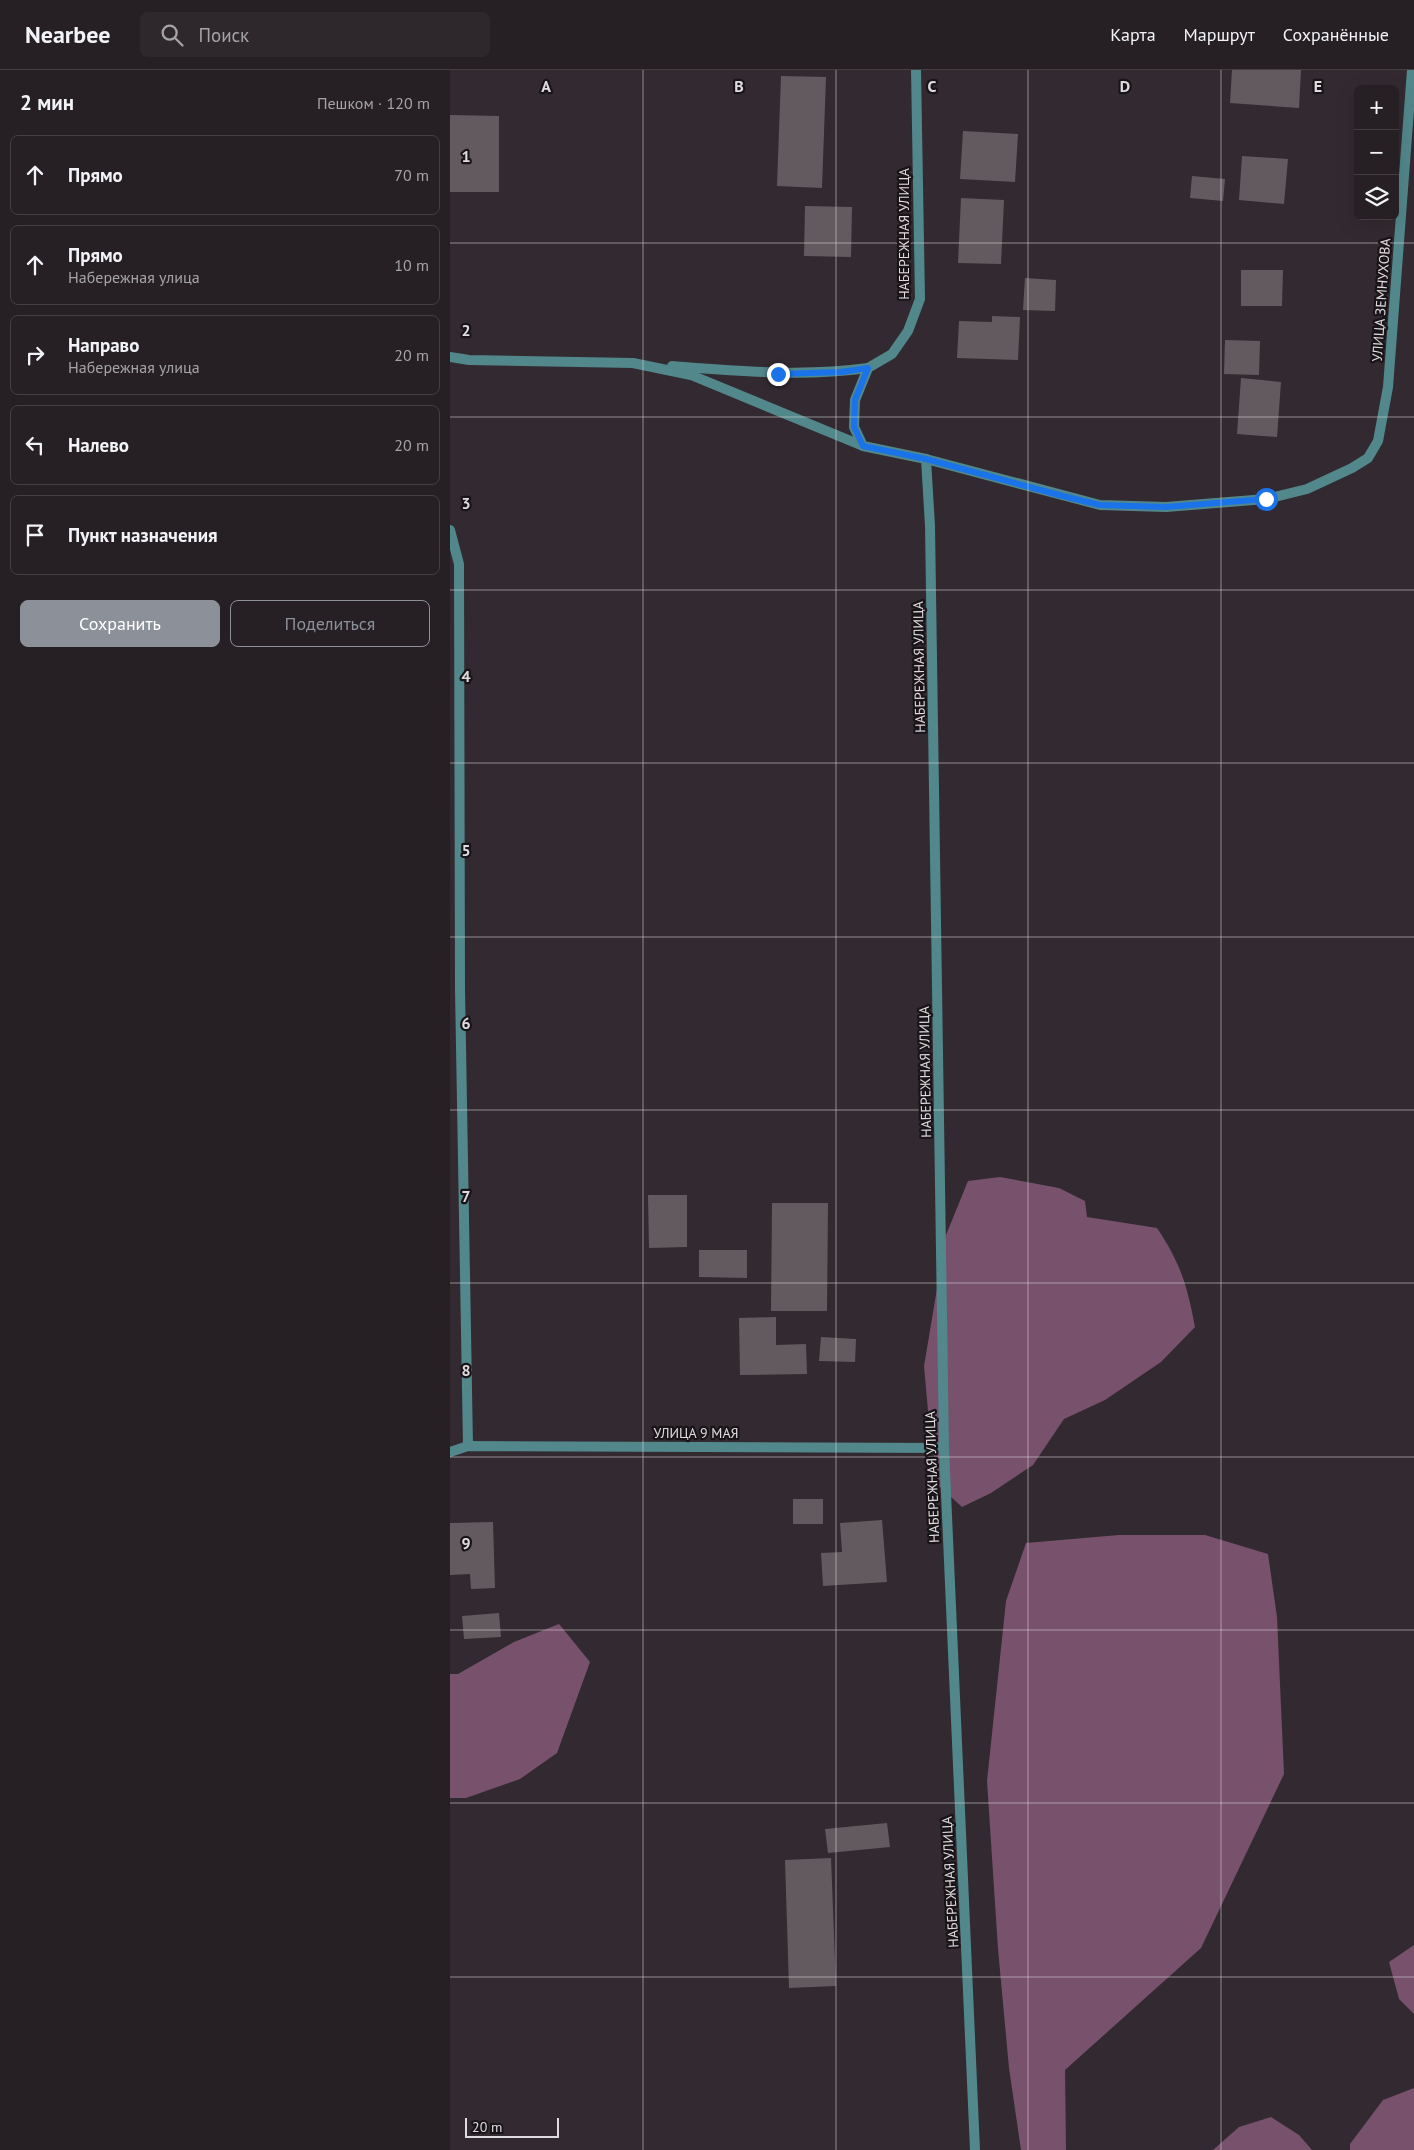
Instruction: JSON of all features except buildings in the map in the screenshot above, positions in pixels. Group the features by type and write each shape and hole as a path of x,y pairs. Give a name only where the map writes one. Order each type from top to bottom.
{"street":[{"name":"НАБЕРЕЖНАЯ УЛИЦА","path":"868,368 892,354 908,330 920,299 916,70"},
{"name":"УЛИЦА ЗЕМНУХОВА","path":"926,459 1100,505 1166,507 1266,499 1307,489 1352,468 1368,458 1378,441 1388,387 1412,70"},
{"path":"450,357 469,360 633,363 778,374 841,372 868,368"},
{"path":"633,363 691,375 863,446 926,459"},
{"path":"863,446 854,427 855,400 868,368"},
{"name":"НАБЕРЕЖНАЯ УЛИЦА","path":"926,459 930,526 944,1448 975,2150"},
{"path":"450,530 459,564 460,989 468,1446"},
{"name":"УЛИЦА 9 МАЯ","path":"450,1452 468,1446 944,1448"}],"shaded area":[{"path":"1000,1177 1059,1188 1085,1201 1087,1217 1157,1228 1172,1253 1182,1275 1195,1327 1161,1362 1105,1400 1064,1419 1033,1465 991,1493 962,1507 938,1485 929,1422 924,1366 946,1235 968,1181"},
{"path":"1119,1535 1205,1535 1268,1554 1277,1617 1284,1774 1201,1948 1065,2070 1066,2150 1021,2150 1009,2068 998,1949 987,1781 1006,1601 1026,1543"},
{"path":"559,1624 590,1662 557,1753 520,1779 466,1798 450,1798 450,1674 458,1674 514,1642"},
{"path":"1414,1945 1414,2014 1399,1999 1389,1962"},
{"path":"1414,2088 1414,2150 1350,2150 1350,2144 1383,2100"},
{"path":"1271,2117 1299,2135 1312,2150 1213,2150 1239,2127"}],"route":[{"path":"778,374 841,372 868,368 855,400 854,427 863,446 926,459 1100,505 1166,507 1266,499"}]}
